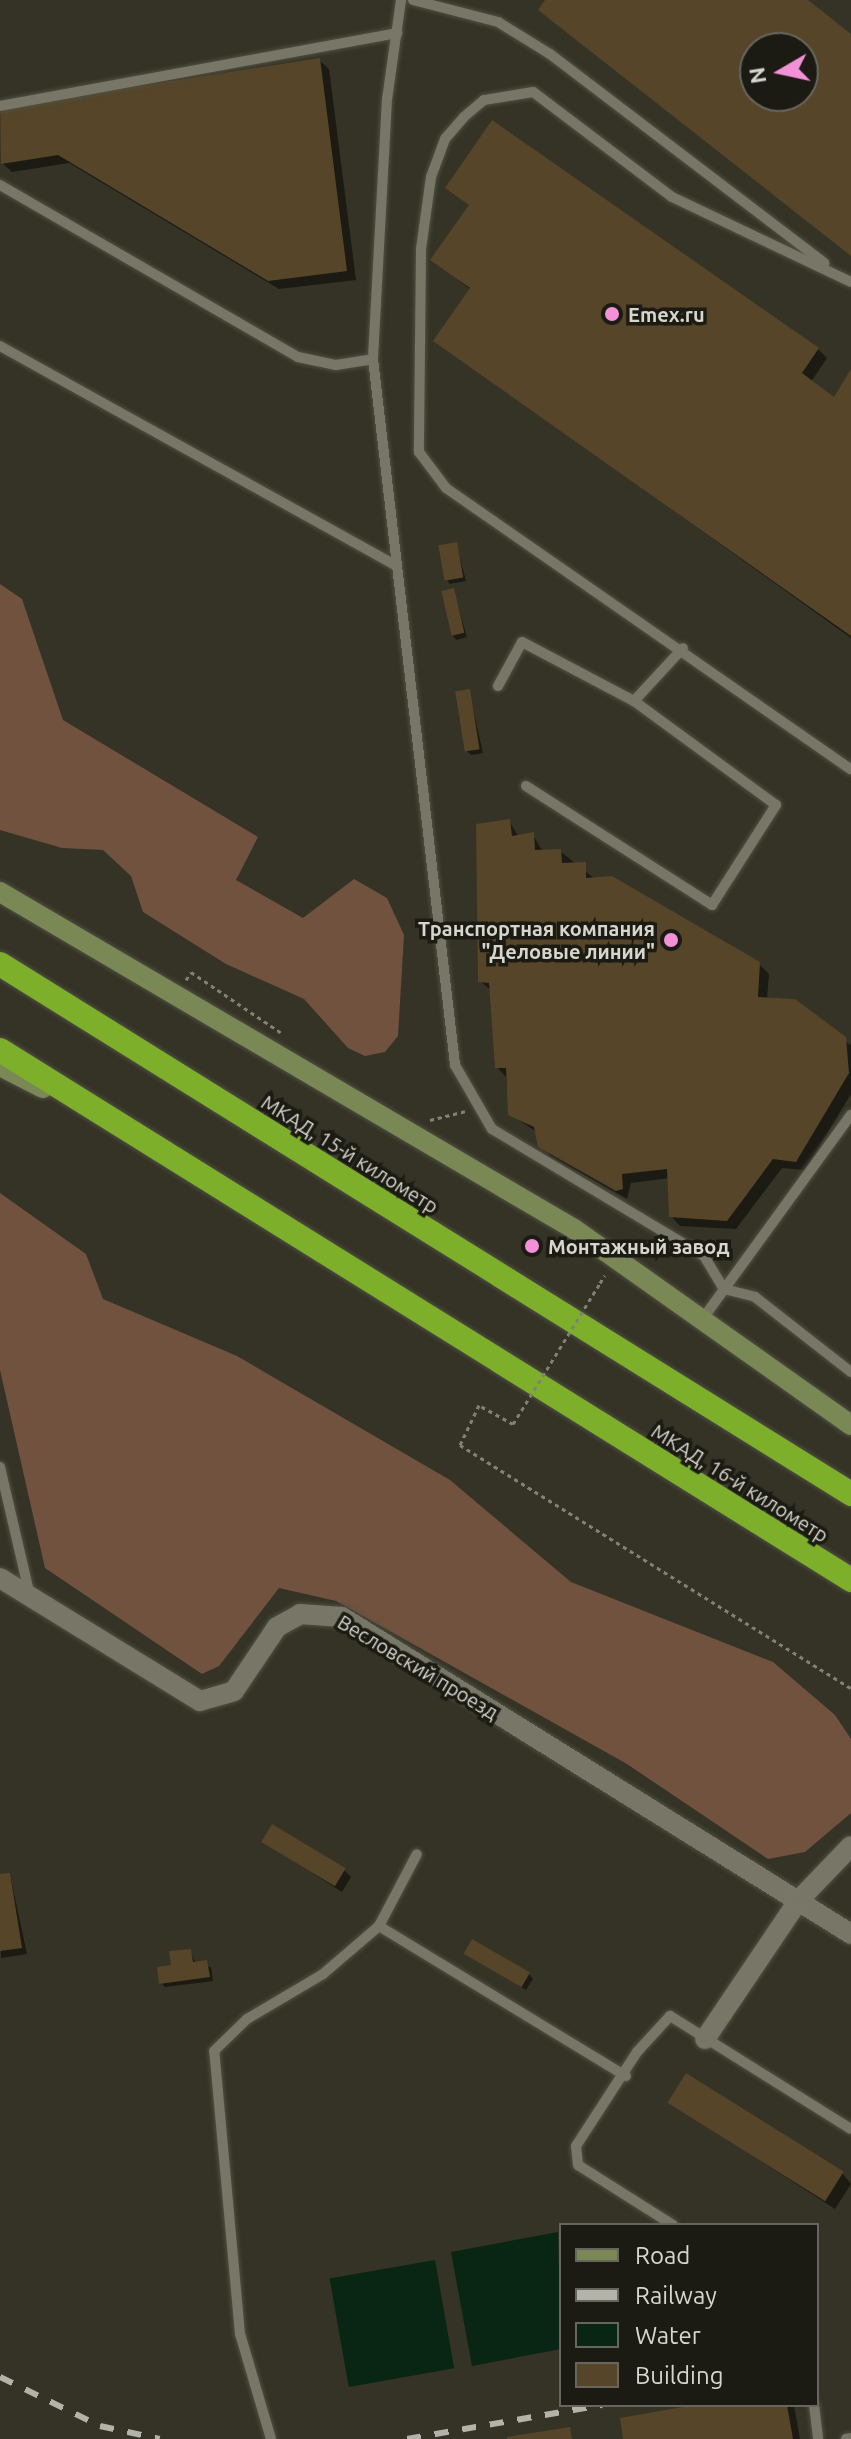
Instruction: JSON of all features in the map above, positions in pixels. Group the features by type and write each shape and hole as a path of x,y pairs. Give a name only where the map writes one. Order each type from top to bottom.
{"highway":[{"name":"МКАД, 15-й километр","path":"0,964 851,1494"},
{"path":"0,1050 142,1139"},
{"name":"МКАД, 16-й километр","path":"142,1139 851,1580"}],"main road":[{"path":"0,892 574,1229 704,1317 851,1425"},
{"path":"0,1066 142,1139"}],"street":[{"name":"Весловский проезд","path":"0,1578 200,1701 234,1691 277,1627 300,1614 342,1617 851,1934"},
{"path":"705,2039 798,1901 851,1846"}],"lane":[{"path":"401,0 373,359 455,1065 492,1129 704,1256 724,1289 755,1297 851,1372"},
{"path":"413,0 498,22 550,54 846,279"},
{"path":"0,106 397,33"},
{"path":"846,279 672,197 533,92 484,100 445,139 421,249 419,452 446,488 683,648 851,769"},
{"path":"0,185 298,357 336,365 373,359"},
{"path":"0,346 397,566"},
{"path":"498,686 522,642 634,701 776,805 712,905 526,786"},
{"path":"634,701 683,648"},
{"path":"704,1317 846,1133 851,1115"},
{"path":"0,1467 31,1598"},
{"path":"271,2439 240,2334 214,2051 247,2019 323,1974 379,1926 417,1854"},
{"path":"379,1926 626,2076"},
{"path":"670,2223 578,2165 576,2146 590,2119 670,2016 851,2129"},
{"path":"814,2407 818,2439"}],"path":[{"path":"600,1283 513,1424 479,1405 460,1445 851,1688"}],"shaded area":[{"path":"0,584 22,599 63,720 258,837 236,880 303,918 354,879 387,898 404,935 398,1036 385,1052 365,1056 348,1048 304,999 226,964 143,912 131,876 103,850 62,848 0,830"},
{"path":"0,1193 86,1254 103,1299 237,1356 450,1480 571,1582 773,1662 835,1715 851,1739 851,1813 805,1852 768,1859 627,1764 336,1601 279,1588 219,1666 202,1674 45,1568 0,1370"}],"water":[{"path":"558,2232 559,2349 472,2366 451,2252"},
{"path":"435,2260 454,2368 349,2387 330,2279"}],"building":[{"path":"545,0 808,0 851,34 851,256 538,10"},
{"path":"320,58 347,271 268,281 58,155 1,164 0,108"},
{"name":"Emex.ru","path":"492,120 819,348 802,373 834,397 851,369 851,636 433,341 470,288 430,260 469,205 445,188"},
{"path":"457,542 463,577 445,581 438,545"},
{"path":"454,588 464,633 452,636 441,591"},
{"path":"470,689 480,749 465,752 455,691"},
{"path":"510,819 512,836 534,832 535,850 561,849 562,863 586,862 586,878 612,876 760,962 758,997 795,999 846,1037 849,1073 796,1162 773,1159 727,1221 669,1217 667,1169 622,1174 623,1189 616,1191 538,1147 534,1127 508,1115 506,1068 495,1068 489,983 478,982 476,824"},
{"path":"272,1824 346,1868 335,1886 261,1842"},
{"path":"10,1873 22,1948 0,1951 0,1874"},
{"path":"472,1939 530,1972 522,1987 464,1954"},
{"path":"191,1949 193,1962 207,1960 210,1977 159,1984 157,1967 171,1965 169,1951"},
{"path":"686,2073 844,2172 825,2201 667,2103"},
{"path":"683,2407 787,2407 793,2439 623,2439 620,2418"},
{"path":"570,2427 572,2439 507,2439 507,2437"}],"railway":[{"path":"0,2377 100,2426 160,2439"},
{"path":"407,2439 591,2407"}],"place":[{"name":"Emex.ru","path":"612,314"},
{"name":"Транспортная компания \"Деловые линии\"","path":"671,940"},
{"name":"Монтажный завод","path":"532,1246"}]}
